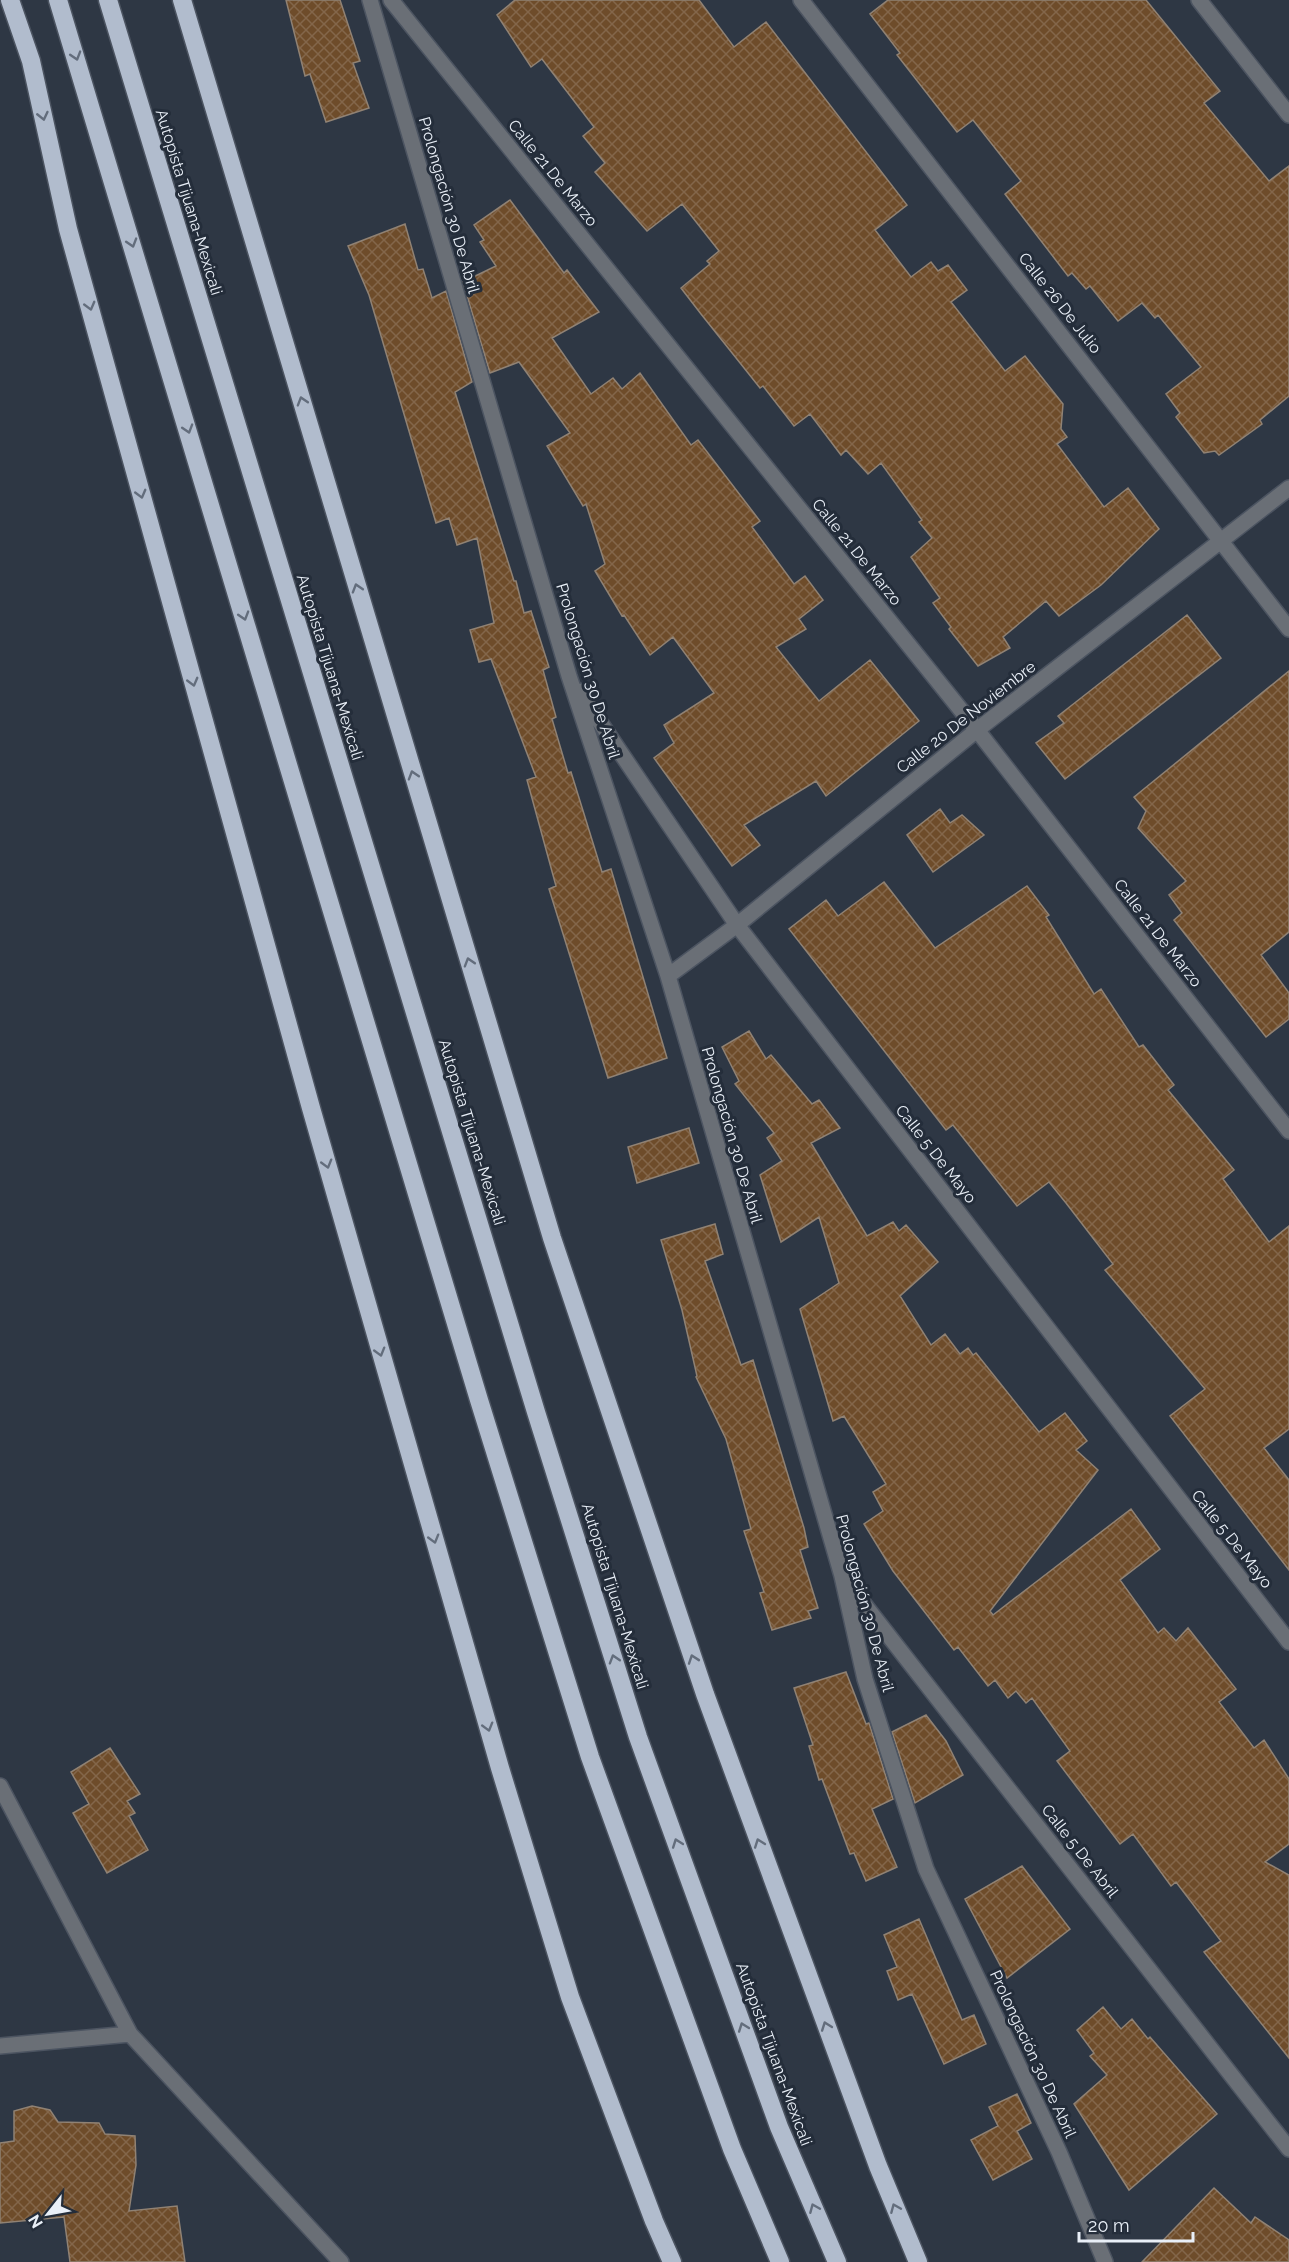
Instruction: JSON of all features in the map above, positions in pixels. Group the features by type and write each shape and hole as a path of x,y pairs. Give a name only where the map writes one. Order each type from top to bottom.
{"highway":[{"path":"10,0 31,61 68,229 311,1108 500,1768 570,1998 672,2262"},
{"path":"58,0 479,1400 590,1757 732,2149 780,2262"},
{"name":"Autopista Tijuana-Mexicali","path":"108,0 533,1401 638,1737 779,2127 837,2262"},
{"path":"182,0 552,1238 705,1694 878,2166 918,2262"}],"street":[{"name":"Prolongación 30 De Abril","path":"370,0 569,676 668,976 842,1576 865,1679 926,1869 1059,2151 1105,2262"},
{"name":"Calle 21 De Marzo","path":"391,0 977,730 1289,1131"},
{"name":"Calle 26 De Julio","path":"801,0 1289,629"},
{"path":"1199,0 1289,115"},
{"name":"Calle 20 De Noviembre","path":"668,976 737,925 977,730 1289,488"},
{"name":"Calle 5 De Mayo","path":"569,676 737,925 1289,1642"},
{"name":"Calle 5 De Abril","path":"842,1576 1289,2149"},
{"path":"0,1786 130,2034 341,2262"},
{"path":"0,2046 130,2034"}],"building":[{"path":"286,0 340,0 360,61 353,63 369,108 326,122 310,74 305,76"},
{"path":"515,0 699,0 734,47 766,22 907,205 875,230 911,277 931,262 938,271 948,265 967,290 951,302 1005,371 1025,356 1063,404 1061,429 1067,437 1057,444 1104,507 1128,488 1159,529 1101,585 1059,616 1046,601 1003,637 1010,648 978,666 949,629 951,627 933,603 940,598 911,557 932,538 919,522 922,520 881,463 868,474 846,450 841,455 810,414 794,426 763,386 760,388 701,314 681,288 710,264 707,261 719,251 682,204 647,231 595,172 605,163 583,136 594,127 542,59 531,67 497,15"},
{"path":"888,0 1146,0 1220,91 1204,103 1269,181 1289,166 1289,396 1260,420 1262,424 1219,455 1215,451 1204,453 1176,417 1180,413 1166,394 1201,367 1158,315 1155,318 1142,303 1118,321 1090,286 1086,289 1072,273 1068,276 1005,194 1021,181 973,120 957,132 897,55 900,53 870,14"},
{"path":"510,200 564,273 567,270 599,312 552,338 591,394 613,378 622,389 640,373 691,445 698,440 760,521 752,527 794,584 805,576 823,600 799,619 806,629 776,647 819,701 870,660 919,721 826,796 816,781 744,825 760,845 732,866 654,758 674,743 664,725 714,693 673,637 650,655 624,615 622,616 595,571 605,564 586,504 583,506 547,446 570,433 519,362 490,373 463,282 496,266 480,242 484,240 474,225"},
{"path":"405,224 418,270 423,269 432,298 446,291 472,382 455,392 514,581 516,581 524,613 531,611 549,667 543,670 556,717 552,719 568,773 571,772 602,872 611,869 667,1058 608,1078 549,889 556,886 527,780 536,777 491,659 479,662 470,630 494,623 477,538 457,545 449,518 436,523 369,295 348,246"},
{"path":"1187,615 1221,658 1065,779 1036,743 1064,723 1058,716"},
{"path":"1289,671 1289,932 1261,955 1289,993 1289,1019 1266,1037 1174,920 1182,913 1169,895 1186,881 1138,828 1146,811 1134,797"},
{"path":"940,809 950,823 962,815 984,835 933,872 907,835"},
{"path":"884,882 935,948 1027,886 1049,915 1046,917 1094,994 1101,989 1139,1047 1143,1045 1174,1085 1168,1090 1234,1170 1223,1179 1269,1242 1289,1226 1289,1429 1264,1448 1289,1480 1289,1570 1170,1416 1205,1389 1105,1270 1113,1264 1066,1203 1049,1182 1017,1206 953,1125 946,1130 789,929 826,900 838,916"},
{"path":"749,1031 766,1059 771,1055 812,1104 819,1100 840,1128 811,1143 867,1236 893,1222 899,1231 906,1225 938,1262 900,1296 931,1345 945,1334 960,1354 968,1348 973,1355 976,1353 1039,1432 1065,1413 1087,1441 1076,1450 1098,1470 990,1611 993,1615 1131,1509 1160,1549 1120,1580 1158,1633 1164,1628 1176,1641 1188,1628 1236,1689 1219,1702 1254,1748 1264,1740 1289,1779 1289,1844 1265,1862 1289,1875 1289,2058 1204,1952 1221,1941 1176,1882 1171,1886 1133,1834 1120,1844 1057,1761 1070,1751 1032,1698 1026,1703 1016,1691 1008,1698 995,1680 988,1686 958,1647 954,1650 893,1571 864,1524 883,1511 873,1492 886,1484 844,1416 833,1421 800,1309 839,1283 819,1217 781,1242 760,1175 782,1161 767,1138 774,1133 735,1084 739,1081 722,1047"},
{"path":"689,1128 699,1163 637,1183 628,1147"},
{"path":"715,1224 723,1254 705,1261 741,1365 753,1360 804,1528 808,1547 800,1550 818,1608 808,1611 811,1618 772,1630 760,1593 764,1592 744,1531 751,1529 726,1439 696,1377 682,1310 661,1240"},
{"path":"846,1672 866,1724 869,1723 893,1799 872,1809 897,1867 866,1881 854,1853 850,1854 822,1779 819,1780 809,1746 813,1745 794,1688"},
{"path":"926,1715 946,1741 963,1775 915,1803 892,1732"},
{"path":"110,1748 140,1794 127,1801 135,1813 129,1816 148,1850 107,1873 73,1813 89,1804 71,1772"},
{"path":"1022,1866 1070,1929 1007,1978 965,1899"},
{"path":"919,1919 962,2020 974,2015 986,2044 944,2064 912,1994 898,2000 887,1971 897,1967 884,1935"},
{"path":"1103,2007 1121,2029 1132,2019 1217,2114 1129,2190 1074,2104 1107,2075 1090,2056 1094,2053 1077,2030"},
{"path":"1017,2094 1031,2123 1017,2131 1032,2159 993,2180 971,2140 998,2126 989,2107"},
{"path":"32,2106 50,2110 58,2122 99,2123 105,2134 135,2136 136,2165 129,2211 177,2206 185,2262 70,2262 64,2217 0,2223 0,2143 14,2141 14,2111"},
{"path":"1214,2188 1251,2223 1255,2217 1289,2240 1289,2262 1142,2262"}]}
